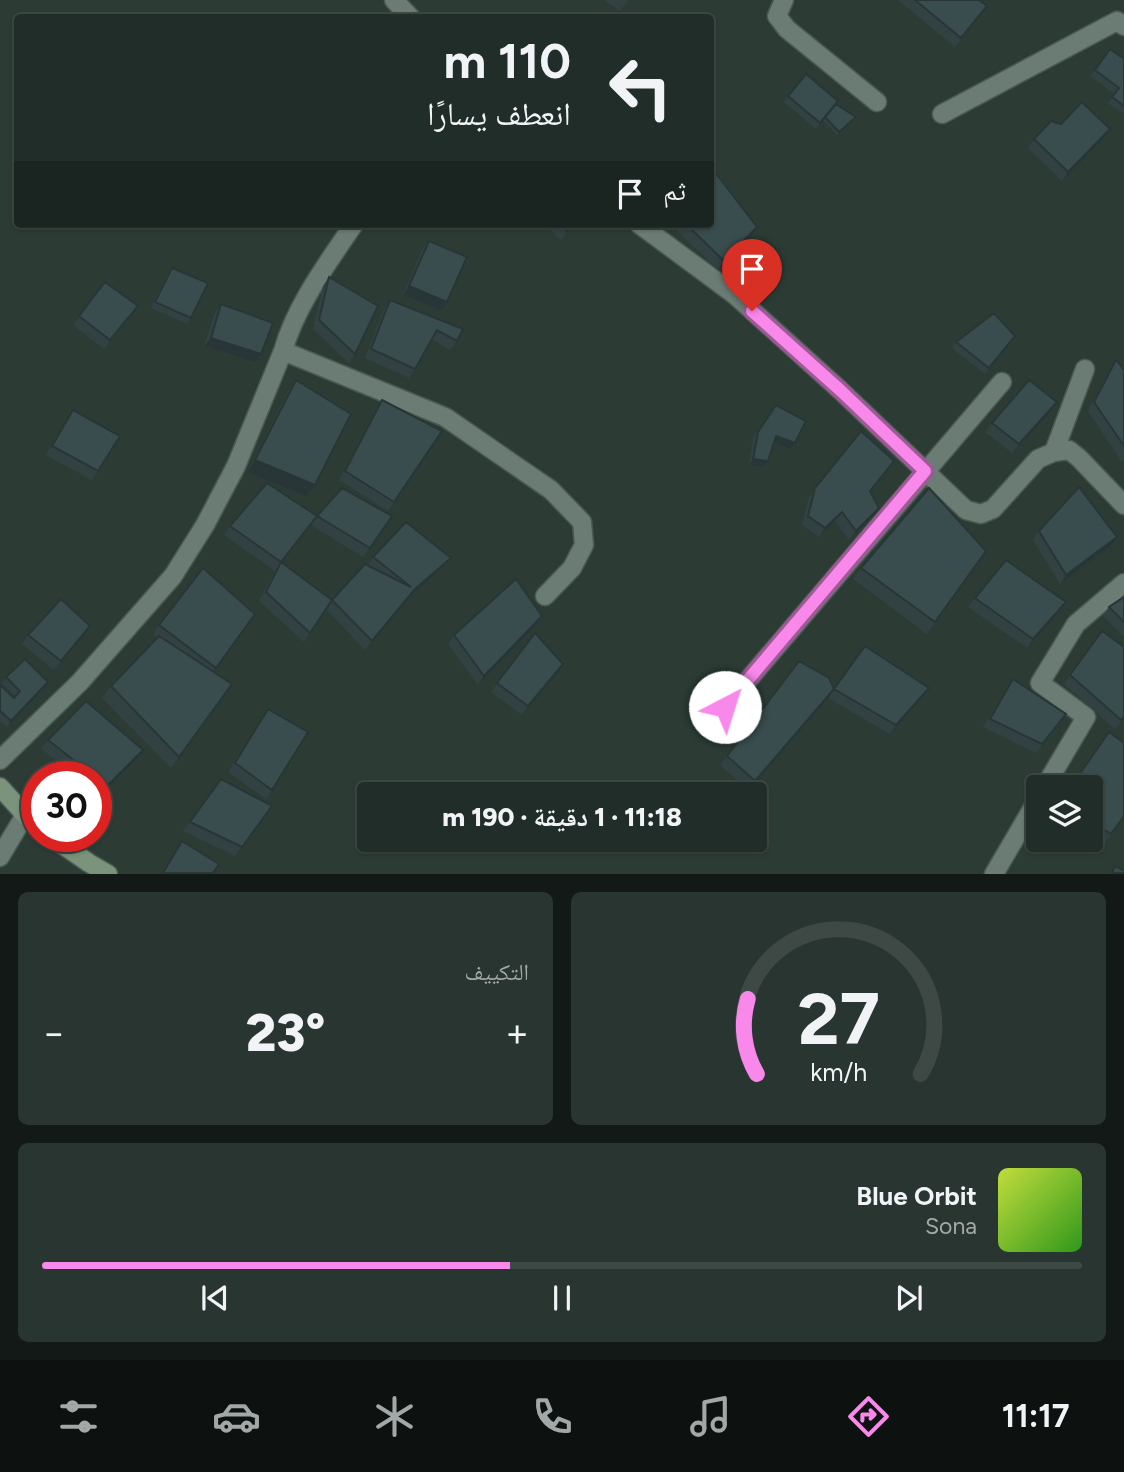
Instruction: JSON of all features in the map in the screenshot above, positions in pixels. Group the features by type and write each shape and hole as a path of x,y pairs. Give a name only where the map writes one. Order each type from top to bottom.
{"street":[{"path":"394,0 407,14"},
{"path":"785,0 777,16 787,29 877,102"},
{"path":"942,114 1117,20 1124,26"},
{"path":"0,760 80,682 173,576 205,526 236,466 299,312 351,228"},
{"path":"644,228 735,295 966,510 981,514 993,509 1038,459 1054,452 1069,450 1124,505"},
{"path":"283,352 445,417 551,491 582,522 584,545 572,568 545,596"},
{"path":"1054,452 1085,369"},
{"path":"725,707 1002,382"},
{"path":"1052,775 1086,717 1040,683 1076,624 1124,583"},
{"path":"0,787 21,811"},
{"path":"994,873 1026,819"},
{"path":"0,857 21,833"},
{"path":"73,852 108,873"}],"building":[{"path":"915,0 979,0 987,6 961,38"},
{"path":"1110,49 1124,59 1124,106 1112,97 1119,88 1095,70"},
{"path":"806,74 838,101 820,123 788,96"},
{"path":"1082,102 1110,129 1068,172 1034,139 1051,121 1061,124"},
{"path":"836,104 856,117 839,132 825,117"},
{"path":"714,171 757,227 724,261 690,228 714,228"},
{"path":"429,241 467,257 447,302 409,286"},
{"path":"172,268 208,283 191,318 155,302"},
{"path":"329,277 378,306 355,354 319,320"},
{"path":"105,282 138,306 110,340 79,316"},
{"path":"390,300 463,329 457,341 437,330 415,369 371,349"},
{"path":"221,304 273,323 261,354 211,338"},
{"path":"994,313 1015,336 989,368 956,342"},
{"path":"1116,360 1124,370 1124,446 1094,402"},
{"path":"296,380 351,414 315,485 255,460"},
{"path":"1029,380 1057,402 1019,444 992,423"},
{"path":"382,400 442,431 394,502 345,471"},
{"path":"776,405 806,421 795,443 776,436 768,461 753,459 758,432"},
{"path":"73,410 120,436 98,471 52,446"},
{"path":"861,431 894,461 870,491 879,508 856,531 842,512 825,528 808,516 815,488"},
{"path":"267,483 317,516 281,562 230,526"},
{"path":"1079,487 1117,537 1066,575 1039,531"},
{"path":"342,488 392,516 370,548 317,516"},
{"path":"929,488 986,551 935,622 861,568"},
{"path":"406,522 451,558 415,589 372,641 332,600 365,564 411,587 373,557"},
{"path":"1006,560 1066,602 1033,639 975,598"},
{"path":"281,562 332,600 310,633 266,592"},
{"path":"203,568 255,614 216,668 159,625"},
{"path":"516,579 542,616 484,676 454,635"},
{"path":"1124,597 1124,622 1109,607"},
{"path":"61,599 90,626 61,661 28,635"},
{"path":"1102,631 1124,647 1124,716 1121,720 1070,675"},
{"path":"535,633 563,664 528,706 497,683"},
{"path":"159,636 232,684 179,757 111,686"},
{"path":"865,646 929,688 896,725 834,689"},
{"path":"25,659 48,682 11,721 0,711 0,685 14,698 20,691 6,677"},
{"path":"799,661 829,678 834,689 755,781 727,756"},
{"path":"1013,679 1066,714 1042,744 990,719"},
{"path":"86,701 143,750 112,781 112,761 75,761 48,740"},
{"path":"268,709 308,732 272,790 235,763"},
{"path":"1109,732 1124,743 1124,816 1111,834 1103,829 1103,775 1079,775"},
{"path":"221,779 272,806 242,847 190,822"},
{"path":"182,841 219,864 213,873 163,873"},
{"path":"1115,866 1124,871 1124,873 1112,873"}],"route":[{"path":"725,707 925,471 752,311"}]}
